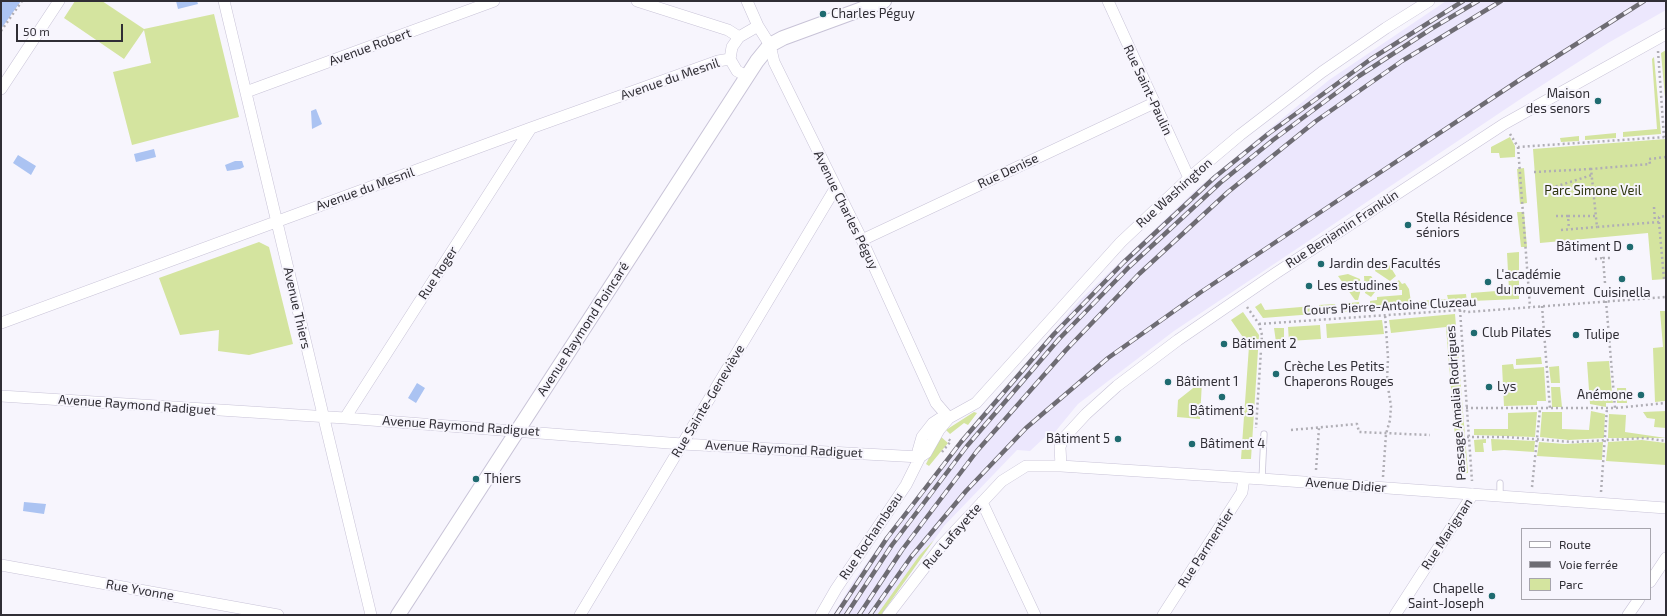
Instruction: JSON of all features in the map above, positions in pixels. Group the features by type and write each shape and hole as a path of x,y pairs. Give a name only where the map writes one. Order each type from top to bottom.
{"street":[{"path":"1,89 59,1"},
{"name":"Avenue Thiers","path":"224,1 371,615"},
{"name":"Avenue Robert","path":"246,92 494,1"},
{"path":"637,1 728,30 739,37"},
{"name":"Avenue Charles Péguy","path":"747,1 758,26 770,45 774,62 862,240 936,403 949,418"},
{"path":"770,45 783,38 884,1"},
{"name":"Rue Saint-Paulin","path":"1108,1 1189,178"},
{"name":"Rue Washington","path":"949,418 976,403 1121,242 1189,178 1240,135 1322,72 1386,28 1429,1"},
{"path":"746,76 737,71 730,59 732,47 739,37 758,26"},
{"name":"Rue Benjamin Franklin","path":"1062,466 1060,448 1063,439 1086,414 1117,386 1240,297 1504,124 1662,36"},
{"name":"Avenue Raymond Poincaré","path":"398,615 746,76 770,45"},
{"name":"Avenue du Mesnil","path":"1,324 531,128 730,59"},
{"name":"Rue Denise","path":"862,240 1154,103"},
{"name":"Rue Roger","path":"345,418 531,128"},
{"name":"Rue Sainte-Geneviève","path":"580,615 836,187"},
{"name":"Avenue Raymond Radiguet","path":"1,396 323,416 682,444 920,457"},
{"name":"Rue Rochambeau","path":"820,615 906,485 920,457 926,453 939,430 949,418"},
{"name":"Avenue Didier","path":"1026,466 1062,466 1262,479 1666,508"},
{"name":"Rue Lafayette","path":"888,615 942,545 1002,481 1026,466"},
{"name":"Rue Parmentier","path":"1163,615 1242,492 1244,478"},
{"name":"Rue Marignan","path":"1395,615 1473,494"},
{"path":"982,502 1035,615"},
{"path":"1651,580 1666,558"},
{"name":"Rue Yvonne","path":"1,565 278,615"},
{"path":"1628,615 1638,600"}],"lane":[{"path":"1262,479 1264,434"},
{"path":"1500,483 1500,495"}],"path":[{"path":"1,31 22,1"},
{"path":"1518,148 1665,137 1662,36"},
{"path":"1504,124 1518,148 1530,307"},
{"path":"1534,172 1650,164 1649,159 1666,157"},
{"path":"1591,169 1597,227"},
{"path":"1551,188 1592,175"},
{"path":"1654,207 1655,222"},
{"path":"1556,216 1596,216"},
{"path":"1568,216 1569,229"},
{"path":"1664,279 1659,217 1666,216"},
{"path":"1561,230 1659,222"},
{"path":"1603,258 1605,284"},
{"path":"1595,259 1610,258"},
{"path":"1240,297 1259,324 1262,335 1256,432"},
{"name":"Cours Pierre-Antoine Cluzeau","path":"1259,324 1385,314 1460,310 1467,312 1666,297"},
{"path":"1606,301 1615,408"},
{"path":"1542,306 1550,408"},
{"name":"Passage Amalia Rodrigues","path":"1460,310 1473,494"},
{"path":"1382,487 1386,434 1390,420 1391,406 1387,381 1388,358 1385,314"},
{"path":"1466,408 1615,408 1666,403"},
{"path":"1600,503 1606,440 1607,408"},
{"path":"1531,498 1540,409"},
{"path":"1291,430 1357,424 1359,432 1386,434 1430,434"},
{"path":"1316,483 1319,428"},
{"path":"1468,437 1537,439 1572,442 1645,438 1666,440"}],"shaded area":[{"path":"1446,1 1666,1 1666,10 1608,43 1522,98 1174,331 1078,404 1050,438 1045,437 1030,451 1017,450 944,526 881,615 833,615 853,582 894,525 983,412 1080,300 1199,187 1329,80"}],"green space":[{"path":"75,1 102,1 144,29 214,14 239,117 132,145 113,72 151,63 144,30 124,59 64,18"},
{"path":"1666,50 1666,109 1661,53"},
{"path":"1654,57 1661,134 1623,137 1623,132 1657,129 1652,59"},
{"path":"1616,133 1616,138 1585,140 1585,136"},
{"path":"1579,136 1579,141 1561,142 1560,138"},
{"path":"1510,137 1515,146 1515,157 1500,158 1499,153 1491,153 1491,147"},
{"name":"Parc Simone Veil","path":"1666,139 1666,279 1652,280 1648,233 1540,243 1533,149"},
{"path":"1524,168 1527,203 1520,204 1517,169"},
{"path":"1517,212 1524,212 1527,247 1521,247"},
{"path":"259,242 269,247 293,344 249,355 218,351 219,330 180,335 159,278"},
{"path":"1519,252 1519,299 1471,301 1471,293 1509,290 1507,253"},
{"path":"1388,263 1396,276 1390,281 1375,271 1377,265"},
{"path":"1348,274 1360,279 1361,289 1358,300 1355,300 1338,276"},
{"path":"1364,276 1371,276 1379,287 1371,297 1365,293"},
{"path":"1399,280 1402,284 1405,283 1409,289 1411,302 1432,300 1433,305 1371,310 1370,301 1377,300 1377,297 1402,295 1402,290 1388,290 1387,288"},
{"path":"1466,294 1467,302 1439,304 1439,299 1448,299 1447,295"},
{"path":"1359,302 1360,310 1341,312 1341,304"},
{"path":"1261,303 1265,310 1313,306 1314,314 1263,318 1255,307"},
{"path":"1335,304 1337,312 1320,314 1319,305"},
{"path":"1660,311 1666,311 1666,411 1665,401 1655,402 1653,348 1663,347"},
{"path":"1243,312 1259,335 1251,459 1241,459 1249,346 1231,320"},
{"path":"1455,314 1468,473 1458,474 1446,327 1391,333 1389,320"},
{"path":"1382,320 1384,334 1327,338 1326,324"},
{"path":"1320,325 1321,339 1289,341 1288,327"},
{"path":"1274,328 1284,328 1284,341 1276,342"},
{"path":"1541,357 1542,364 1516,365 1516,359"},
{"path":"1609,361 1613,403 1606,403 1606,407 1590,404 1587,362"},
{"path":"1513,364 1514,369 1544,367 1546,401 1537,401 1537,405 1504,406 1502,365"},
{"path":"1559,366 1560,383 1551,383 1549,367"},
{"path":"1202,381 1200,419 1177,417 1178,400"},
{"path":"1551,387 1560,387 1562,407 1552,407"},
{"path":"1617,388 1626,388 1627,403 1617,403"},
{"path":"1591,411 1605,414 1604,438 1569,440 1540,437 1542,412 1562,412 1562,429 1589,430"},
{"path":"1666,411 1666,428 1654,427 1655,419 1647,418 1643,412"},
{"path":"974,412 977,413 968,425 964,423 950,434 946,430"},
{"path":"1537,412 1535,437 1474,435 1474,429 1508,429 1508,413"},
{"path":"1609,414 1626,415 1625,432 1666,438 1608,438"},
{"path":"940,436 948,443 929,466 926,464"},
{"path":"1486,439 1486,443 1483,443 1484,452 1475,452 1474,440"},
{"path":"1491,439 1535,441 1534,452 1504,450 1492,451"},
{"path":"1642,440 1666,443 1666,465 1606,461 1608,442"},
{"path":"1539,442 1565,444 1603,442 1602,460 1537,456"},
{"path":"934,540 881,615 877,615 919,556"}],"water":[{"path":"1,1 21,1 1,29"},
{"path":"176,1 197,1 198,4 178,9"},
{"path":"316,109 322,124 312,129 311,111"},
{"path":"154,149 156,157 136,162 134,154"},
{"path":"18,155 36,166 31,175 13,163"},
{"path":"235,161 242,161 244,167 227,171 225,165"},
{"path":"417,383 425,388 416,403 408,398"},
{"path":"24,502 46,504 44,514 23,511"}],"railway":[{"path":"836,615 887,538 961,442 1054,334 1124,262 1215,177 1268,134 1371,59 1463,1"},
{"path":"846,615 892,545 967,446 1059,339 1129,267 1220,183 1273,140 1359,76 1431,29 1478,1"},
{"path":"859,615 902,550 977,451 1066,350 1139,274 1228,192 1316,121 1402,61 1501,1"},
{"path":"870,615 911,557 966,491 1026,428 1108,358 1201,292 1349,193 1521,79 1644,1"}],"place":[{"name":"Charles Péguy","path":"823,14"},
{"name":"Maison des senors","path":"1598,101"},
{"name":"Stella Résidence séniors","path":"1408,225"},
{"name":"Bâtiment D","path":"1630,247"},
{"name":"Jardin des Facultés","path":"1321,264"},
{"name":"Cuisinella","path":"1622,279"},
{"name":"L'académie du mouvement","path":"1488,282"},
{"name":"Les estudines","path":"1309,286"},
{"name":"Club Pilates","path":"1474,333"},
{"name":"Tulipe","path":"1576,335"},
{"name":"Bâtiment 2","path":"1224,344"},
{"name":"Crèche Les Petits Chaperons Rouges","path":"1276,374"},
{"name":"Bâtiment 1","path":"1168,382"},
{"name":"Lys","path":"1489,387"},
{"name":"Anémone","path":"1641,395"},
{"name":"Bâtiment 3","path":"1222,397"},
{"name":"Bâtiment 5","path":"1118,439"},
{"name":"Bâtiment 4","path":"1192,444"},
{"name":"Thiers","path":"476,479"},
{"name":"Chapelle Saint-Joseph","path":"1492,596"}]}
